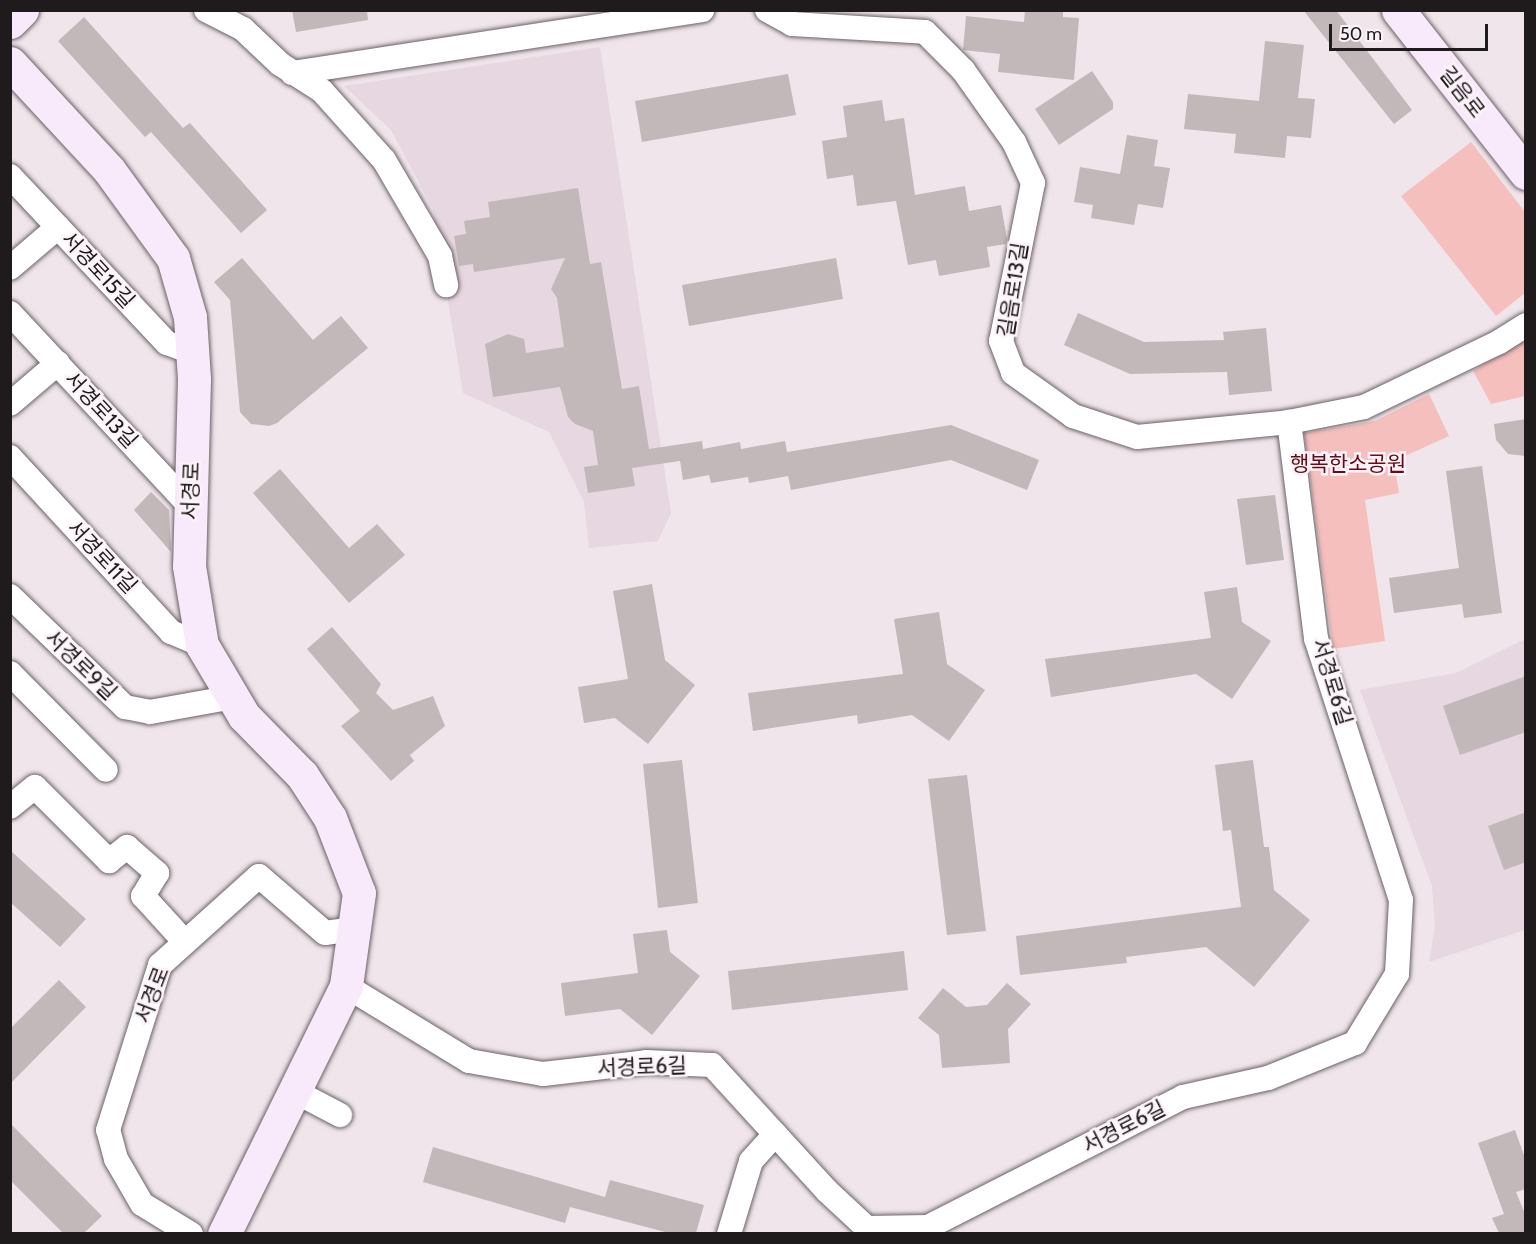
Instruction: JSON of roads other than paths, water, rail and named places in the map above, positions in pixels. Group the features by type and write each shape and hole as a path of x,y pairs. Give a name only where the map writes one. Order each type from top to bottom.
{"street":[{"path":"10,22 22,10"},
{"path":"206,10 243,29 292,72 322,91 384,160 440,256 446,285"},
{"path":"292,72 702,10"},
{"name":"길음로13길","path":"767,10 792,24 925,32 963,70 1014,142 1033,183 1001,341 1013,373 1072,416 1137,437 1289,422 1364,408 1499,342 1526,325"},
{"name":"길음로","path":"1398,10 1526,173"},
{"name":"서경로","path":"10,63 108,170 173,258 190,317 192,352 189,566 202,645 244,716 302,775 330,818 359,892 346,986 224,1233"},
{"name":"서경로15길","path":"10,176 167,343 192,352"},
{"path":"10,268 58,227"},
{"name":"서경로13길","path":"10,312 191,507"},
{"path":"10,404 58,363"},
{"name":"서경로6길","path":"346,986 469,1061 543,1074 646,1062 712,1065 775,1134 867,1228 928,1227 1183,1097 1268,1077 1354,1043 1397,974 1401,900 1316,638 1289,422"},
{"name":"서경로11길","path":"10,457 171,632 202,645"},
{"name":"서경로9길","path":"10,596 125,707 150,712 233,697"},
{"path":"10,673 106,770"},
{"path":"10,807 35,787 109,861 127,847 157,873 143,896 185,942"},
{"name":"서경로","path":"191,1233 142,1204 116,1159 108,1130 160,965 259,876 325,933 355,929"},
{"path":"294,1091 340,1115"},
{"path":"729,1233 751,1161 775,1134"}],"park label":[{"name":"행복한소공원","path":"1348,464"}]}
